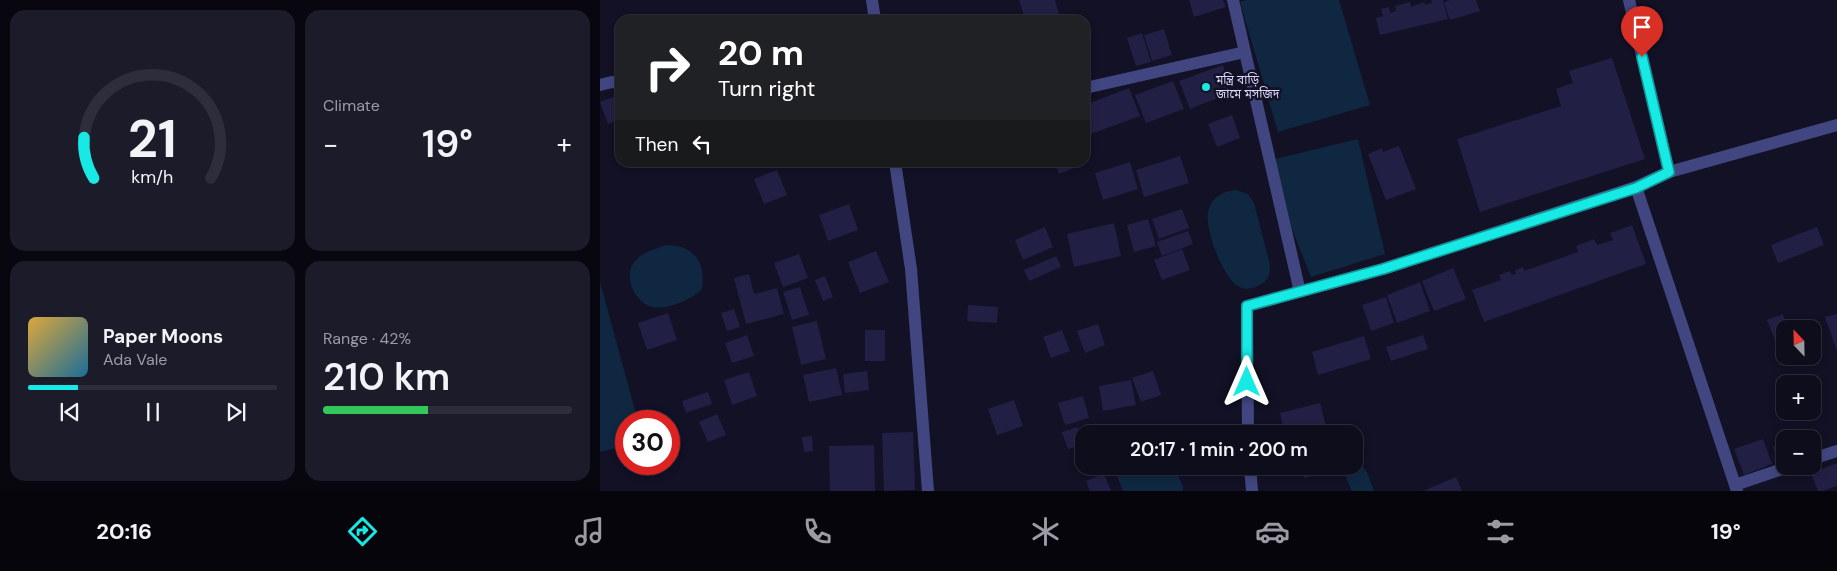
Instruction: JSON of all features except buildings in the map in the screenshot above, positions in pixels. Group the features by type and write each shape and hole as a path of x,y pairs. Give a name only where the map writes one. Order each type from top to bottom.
{"street":[{"path":"872,0 874,15"},
{"path":"1233,0 1300,292"},
{"path":"1629,0 1669,172"},
{"path":"1090,87 1245,52"},
{"path":"600,84 615,82"},
{"path":"1248,425 1247,306 1383,269 1636,188 1669,172 1837,125"},
{"path":"896,167 911,269 928,491"},
{"path":"1636,188 1736,488 1776,472"},
{"path":"1821,456 1837,450"},
{"path":"1251,475 1252,491"}],"water":[{"path":"1246,0 1339,0 1370,105 1278,132 1240,2"},
{"path":"1358,139 1385,254 1311,277 1292,229 1275,159"},
{"path":"1236,190 1248,194 1254,203 1270,265 1269,275 1264,282 1258,286 1244,289 1233,282 1227,274 1215,250 1208,226 1209,208 1213,200 1224,193"},
{"path":"666,245 684,248 696,257 702,271 702,289 685,301 677,304 662,307 649,306 643,303 634,292 630,273 635,261 641,255"},
{"path":"600,282 635,410 615,410 615,449 600,452"},
{"path":"1117,475 1178,475 1183,486 1183,491 1123,491"}],"waterway":[{"path":"1357,476 1363,491"}],"place":[{"name":"মন্ত্রি বাড়ি জামে মসজিদ","path":"1206,87"}],"route":[{"path":"1247,382 1247,306 1383,269 1636,188 1669,172 1642,57"}]}
